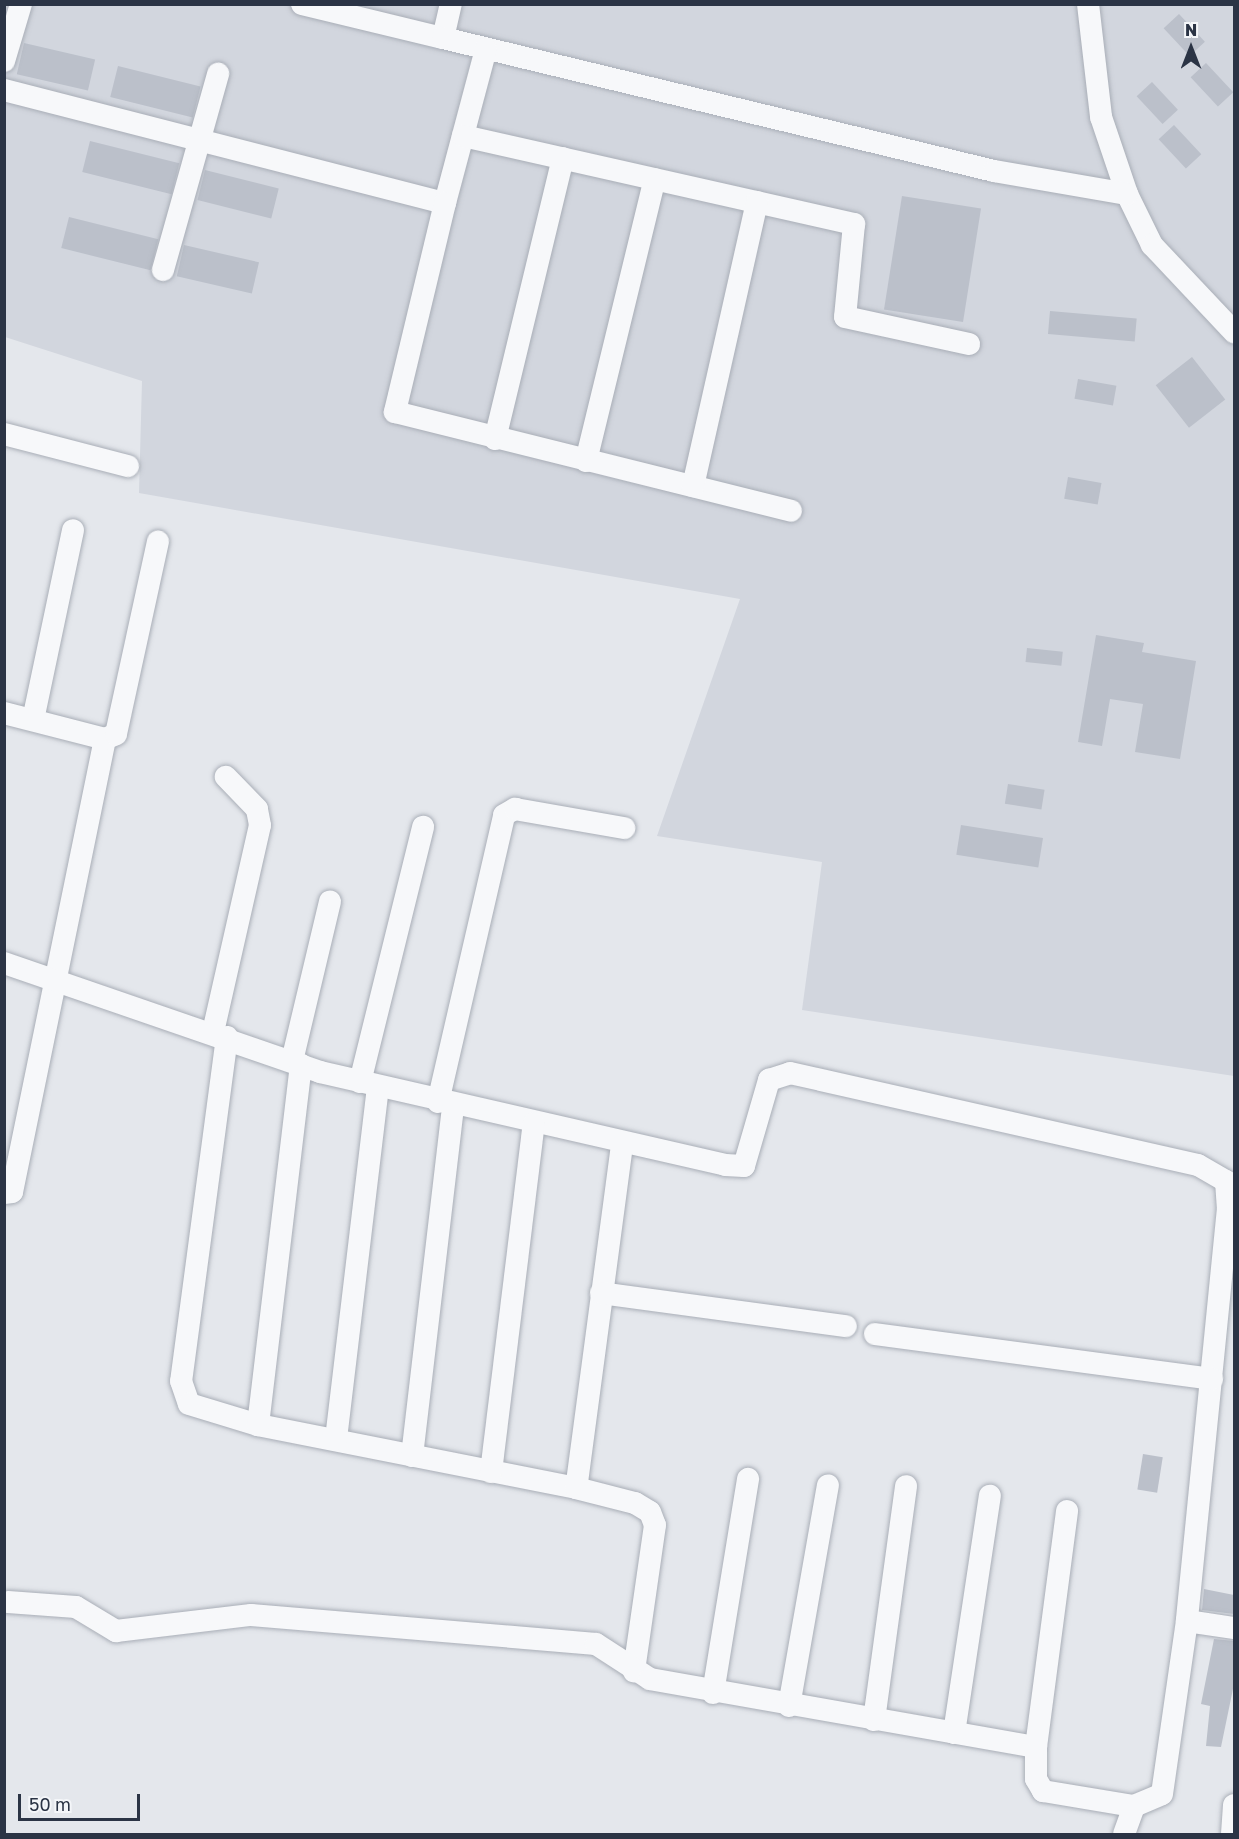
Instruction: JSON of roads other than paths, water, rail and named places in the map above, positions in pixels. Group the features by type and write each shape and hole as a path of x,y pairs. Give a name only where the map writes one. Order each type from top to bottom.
{"street":[{"path":"4,61 21,4"},
{"path":"302,4 994,171 1127,194"},
{"path":"443,38 451,4"},
{"path":"1088,4 1101,117 1127,194 1152,245 1234,332"},
{"path":"486,49 445,203 395,412 495,439 791,511"},
{"path":"162,270 196,140 218,74"},
{"path":"4,90 445,203"},
{"path":"463,136 854,224 845,317 969,344"},
{"path":"495,439 563,158"},
{"path":"586,460 655,179"},
{"path":"693,486 757,202"},
{"path":"4,434 128,466"},
{"path":"33,720 73,530"},
{"path":"4,713 105,739 116,734 158,542"},
{"path":"4,1193 12,1192 54,976 105,739"},
{"path":"226,777 257,809 260,825 220,1035 181,1381 189,1404 258,1425 576,1488 635,1503 650,1512 655,1525 634,1671"},
{"path":"412,1455 445,1103 504,815 515,809 624,828"},
{"path":"336,1439 369,1084 423,827"},
{"path":"258,1425 297,1063 330,901"},
{"path":"4,963 54,976 297,1063 369,1084 622,1145 744,1166 769,1080 790,1073 1198,1165 1226,1181 1227,1190 1212,1379 1187,1621 1162,1794 1134,1806 1043,1791 1036,1779 1036,1747 1067,1511"},
{"path":"491,1472 534,1125"},
{"path":"576,1488 622,1145"},
{"path":"601,1293 846,1326"},
{"path":"875,1334 1212,1379"},
{"path":"713,1693 748,1479"},
{"path":"789,1706 828,1485"},
{"path":"874,1720 906,1486"},
{"path":"954,1733 990,1496"},
{"path":"8,1602 75,1607 116,1631 202,1617 262,1615 596,1644 634,1671 650,1679 713,1693 1036,1747"},
{"path":"1187,1621 1234,1628"},
{"path":"1232,1834 1234,1805"},
{"path":"1124,1834 1134,1806"}]}
